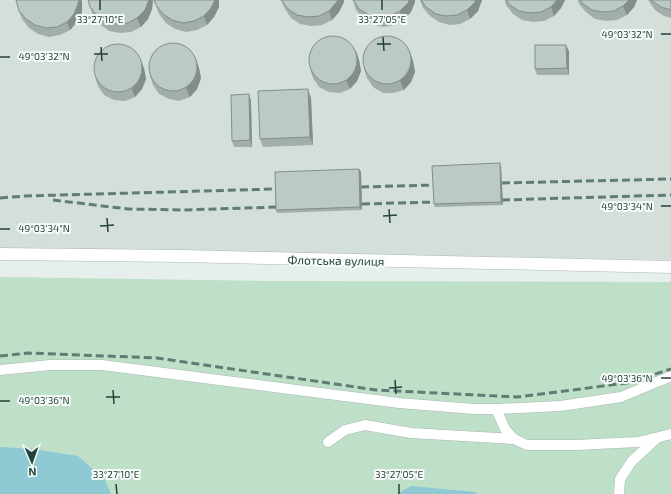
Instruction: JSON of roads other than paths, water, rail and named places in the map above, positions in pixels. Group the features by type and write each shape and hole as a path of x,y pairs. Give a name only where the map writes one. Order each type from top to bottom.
{"street":[{"name":"Флотська вулиця","path":"0,254 189,256 671,267"}],"lane":[{"path":"0,370 50,365 102,365 399,403 496,410 560,406 621,397 671,376"},
{"path":"496,410 505,429 514,440"},
{"path":"328,442 345,430 365,425 410,433 514,440 527,445 576,445 638,442 671,434"},
{"path":"619,494 620,479 632,461 658,437"}],"water":[{"path":"0,447 34,449 78,456 105,480 111,494 0,494"},
{"path":"411,486 475,492 476,494 397,494"}],"railway":[{"path":"502,183 671,179"},
{"path":"361,187 434,185"},
{"path":"0,198 276,189"},
{"path":"502,200 671,195"},
{"path":"53,200 128,209 184,210 277,207"},
{"path":"362,204 435,202"},
{"path":"0,356 28,353 157,358 376,390 517,397 627,383 671,369"}]}
